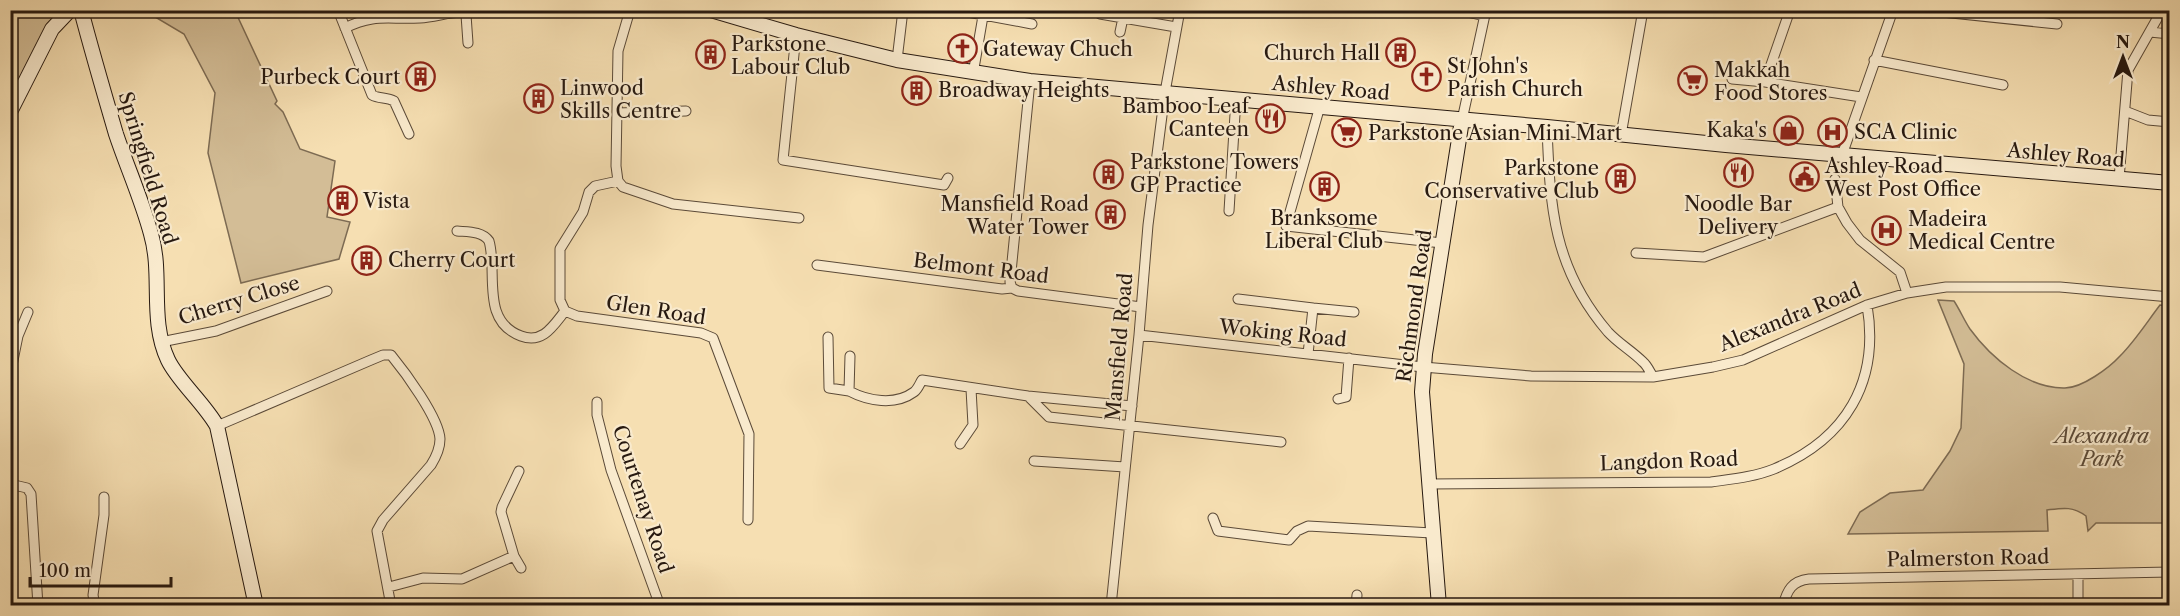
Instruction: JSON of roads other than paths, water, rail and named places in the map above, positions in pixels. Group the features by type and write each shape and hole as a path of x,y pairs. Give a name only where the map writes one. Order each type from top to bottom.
{"main road":[{"path":"10,112 52,29 70,10"},
{"name":"Springfield Road","path":"81,10 117,135 151,233 155,253 156,308 161,342 168,361 209,412 217,426 256,606"},
{"name":"Ashley Road","path":"711,10 796,35 897,60 973,74 1030,81 2169,183"},
{"name":"Richmond Road","path":"1439,606 1422,392 1423,367 1462,120"}],"street":[{"path":"338,10 372,95 394,101 409,134"},
{"path":"630,10 618,51 616,166 618,181 630,190 673,204 799,218"},
{"path":"897,60 903,10"},
{"path":"957,10 1032,24"},
{"name":"Mansfield Road","path":"1111,606 1148,225 1165,93 1180,10"},
{"path":"1458,10 1485,13 1462,120"},
{"path":"1621,135 1643,10"},
{"path":"1765,82 1790,10"},
{"path":"1842,155 1893,10"},
{"path":"1923,10 2057,24"},
{"path":"2120,179 2128,70 2162,10"},
{"path":"345,28 366,19 379,17 423,18 463,12 466,15 468,43"},
{"path":"1100,14 1176,27"},
{"path":"973,74 982,16"},
{"path":"1120,32 1123,18"},
{"path":"2150,32 2169,34"},
{"path":"796,35 782,164 946,185"},
{"path":"1874,60 2003,85"},
{"path":"1732,79 1862,97"},
{"path":"1012,288 1010,282 1030,81"},
{"path":"1229,211 1236,99"},
{"path":"1320,106 1286,226 1442,243"},
{"path":"617,113 686,111"},
{"path":"2125,111 2148,120 2169,122"},
{"path":"1547,127 1553,218 1566,266 1587,304 1609,333 1644,362 1653,377"},
{"path":"1835,179 1838,207 1860,240 1900,272 1907,292"},
{"path":"457,231 485,236 490,245 493,303 500,319 512,332 522,336 542,337 550,331 565,311 560,300 560,249 583,212 589,192 595,186 618,181"},
{"path":"1636,253 1704,257 1838,207"},
{"path":"490,245 500,243"},
{"name":"Belmont Road","path":"818,265 1002,289 1012,288 1018,291 1141,307"},
{"name":"Alexandra Road","path":"1423,367 1530,376 1653,377 1743,360 1867,305 1907,292 1946,286 2060,287 2169,297"},
{"name":"Cherry Close","path":"161,342 216,330 327,291"},
{"path":"1238,298 1354,312"},
{"name":"Langdon Road","path":"1429,484 1711,482 1745,477 1773,469 1803,454 1829,435 1856,398 1866,375 1870,341 1867,305"},
{"path":"1308,354 1313,308"},
{"name":"Glen Road","path":"565,311 578,316 701,333 713,338 749,434 748,520"},
{"path":"10,375 18,336 28,312"},
{"name":"Woking Road","path":"1139,335 1423,367"},
{"path":"828,337 829,388 849,391 865,399 882,401 900,397 915,391 922,380 1028,396 1132,406"},
{"path":"217,426 377,357 391,355 435,422 440,443 437,456 431,465 376,531 391,606"},
{"path":"849,391 850,356"},
{"path":"1338,399 1346,397 1349,358"},
{"path":"960,444 973,425 971,388"},
{"path":"1028,396 1049,417 1281,442"},
{"name":"Courtenay Road","path":"597,402 597,415 610,471 660,606"},
{"path":"1034,461 1125,468"},
{"path":"519,471 501,512 514,556 521,568"},
{"path":"10,484 27,488 31,494 38,606"},
{"path":"95,606 93,595 104,515 104,497"},
{"path":"1213,518 1218,531 1289,540 1297,531 1308,526 1432,533"},
{"path":"389,587 423,578 462,579 514,556"},
{"name":"Palmerston Road","path":"1783,606 1789,588 1801,580 1809,579 2169,572"},
{"path":"2078,574 2078,606"},
{"path":"1356,606 1357,595"}],"place":[{"name":"Gateway Chuch","path":"962,49"},
{"name":"Church Hall","path":"1401,53"},
{"name":"Parkstone Labour Club","path":"710,55"},
{"name":"Purbeck Court","path":"421,77"},
{"name":"St John's Parish Church","path":"1426,77"},
{"name":"Makkah Food Stores","path":"1693,81"},
{"name":"Broadway Heights","path":"917,90"},
{"name":"Linwood Skills Centre","path":"539,99"},
{"name":"Bamboo Leaf Canteen","path":"1270,118"},
{"name":"Kaka's","path":"1788,130"},
{"name":"SCA Clinic","path":"1833,132"},
{"name":"Parkstone Asian Mini Mart","path":"1347,133"},
{"name":"Noodle Bar Delivery","path":"1738,173"},
{"name":"Parkstone Towers GP Practice","path":"1109,174"},
{"name":"Ashley Road West Post Office","path":"1804,177"},
{"name":"Parkstone Conservative Club","path":"1620,179"},
{"name":"Branksome Liberal Club","path":"1324,187"},
{"name":"Vista","path":"342,201"},
{"name":"Mansfield Road Water Tower","path":"1110,215"},
{"name":"Madeira Medical Centre","path":"1887,230"},
{"name":"Cherry Court","path":"367,260"}],"park label":[{"name":"Alexandra Park","path":"2102,448"}]}
